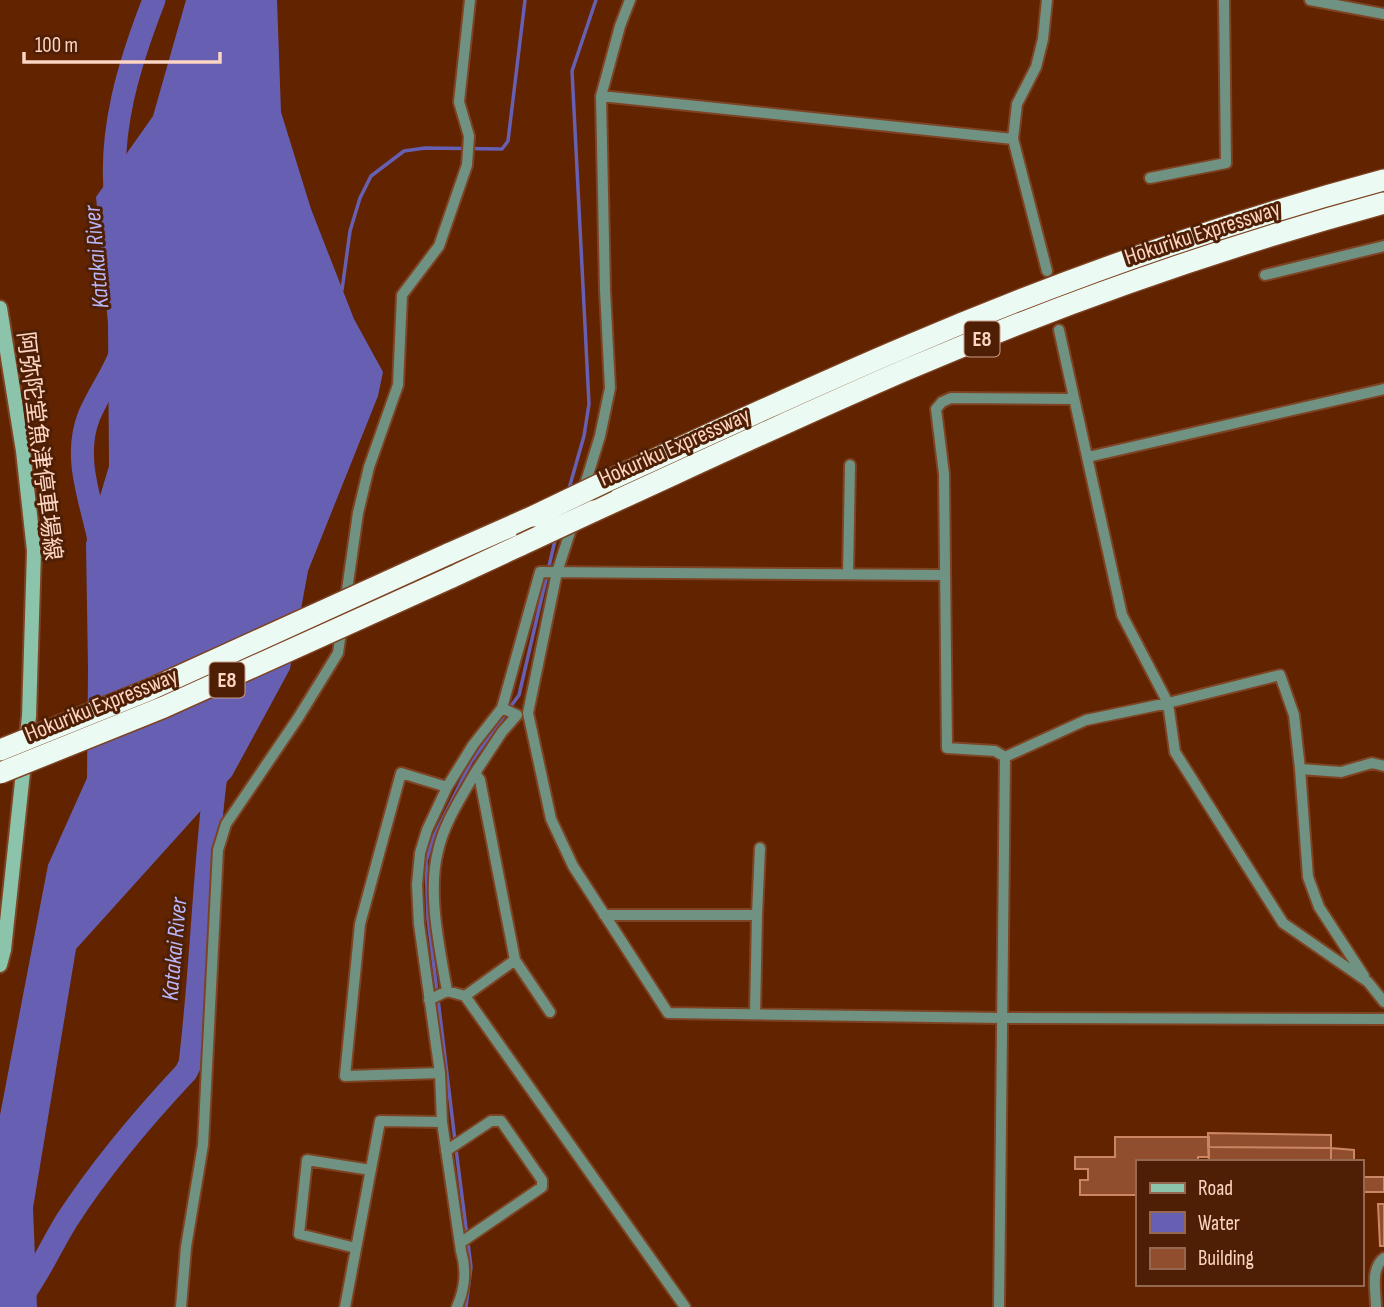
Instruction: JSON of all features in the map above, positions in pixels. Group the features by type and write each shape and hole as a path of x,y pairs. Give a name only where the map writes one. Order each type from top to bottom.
{"highway":[{"name":"Hokuriku Expressway","path":"0,750 149,690 905,347 1119,263 1230,226 1384,180"},
{"name":"Hokuriku Expressway","path":"0,773 260,666 909,369 1128,283 1384,203"}],"main road":[{"name":"阿弥陀堂魚津停車場線","path":"0,308 23,452 34,551 29,716 4,902 4,950 0,965"}],"street":[{"path":"181,1307 186,1247 203,1145 218,850 226,824 298,718 338,653 358,513 369,467 398,385 402,295 439,246 467,166 469,136 459,102 470,0"},
{"path":"630,0 601,96 610,388 600,436 557,572 523,714 551,819 573,866 668,1013 1002,1018 1384,1019"},
{"path":"1046,271 1013,139 1017,104 1036,67 1043,39 1047,0"},
{"path":"1150,178 1226,163 1224,0"},
{"path":"1310,0 1384,14"},
{"path":"601,96 1013,139"},
{"path":"1265,275 1384,246"},
{"path":"1059,330 1122,615 1168,703 1175,752 1283,923 1368,982"},
{"path":"1088,457 1384,389"},
{"path":"1005,757 995,751 947,748 944,474 936,409 950,398 1074,399"},
{"path":"849,574 850,466"},
{"path":"457,1307 464,1290 466,1265 460,1243 442,1122 440,1073 416,885 420,853 427,830 447,787 473,745 502,708 540,572 945,575"},
{"path":"1005,757 1086,720 1280,675 1294,715 1308,877 1319,907 1384,1002"},
{"path":"502,708 523,714"},
{"path":"447,991 440,952 434,887 438,852 453,811 475,773 502,732 523,714"},
{"path":"999,1307 1005,757"},
{"path":"1300,769 1341,772 1372,762 1384,766"},
{"path":"440,1073 345,1076 360,924 401,773 447,787"},
{"path":"475,773 480,780 515,960 550,1012"},
{"path":"755,1014 760,848"},
{"path":"604,915 757,915"},
{"path":"466,996 515,960"},
{"path":"429,1000 447,991 466,996 685,1307"},
{"path":"345,1307 380,1121 442,1122"},
{"path":"446,1151 491,1121 501,1121 542,1180 542,1187 460,1243"},
{"path":"356,1248 299,1234 307,1160 371,1170"},
{"path":"1376,1307 1375,1270 1384,1258"}],"water":[{"path":"186,0 277,0 281,112 311,209 354,319 383,372 378,396 308,571 290,669 232,776 76,949 33,1208 37,1307 0,1307 0,1115 48,865 87,778 86,543 109,466 108,323 96,197 153,116"}],"building":[{"path":"1208,1133 1331,1135 1331,1148 1208,1147"},
{"path":"1115,1137 1209,1137 1209,1157 1198,1157 1198,1160 1136,1160 1136,1195 1080,1195 1080,1180 1088,1180 1088,1169 1075,1169 1075,1157 1115,1157"},
{"path":"1208,1147 1331,1148 1331,1160 1209,1160"},
{"path":"1331,1148 1354,1150 1354,1160 1331,1160"},
{"path":"1363,1177 1384,1177 1384,1192 1363,1192"},
{"path":"1378,1204 1384,1204 1384,1246 1380,1246"}],"waterway":[{"name":"Katakai River","path":"116,201 114,175 118,124 136,49 154,0"},
{"path":"342,290 350,231 360,198 371,176 404,151 425,148 502,149 508,141 525,0"},
{"path":"568,492 584,436 589,404 572,71 596,0"},
{"name":"Katakai River","path":"100,545 85,480 82,448 89,416 121,352"},
{"path":"437,992 428,918 426,861 434,836 471,762 519,695 556,536"},
{"name":"Katakai River","path":"17,1303 94,1181 190,1064 217,766"},
{"path":"438,999 455,1141"},
{"path":"456,1149 471,1267 466,1307"}]}
